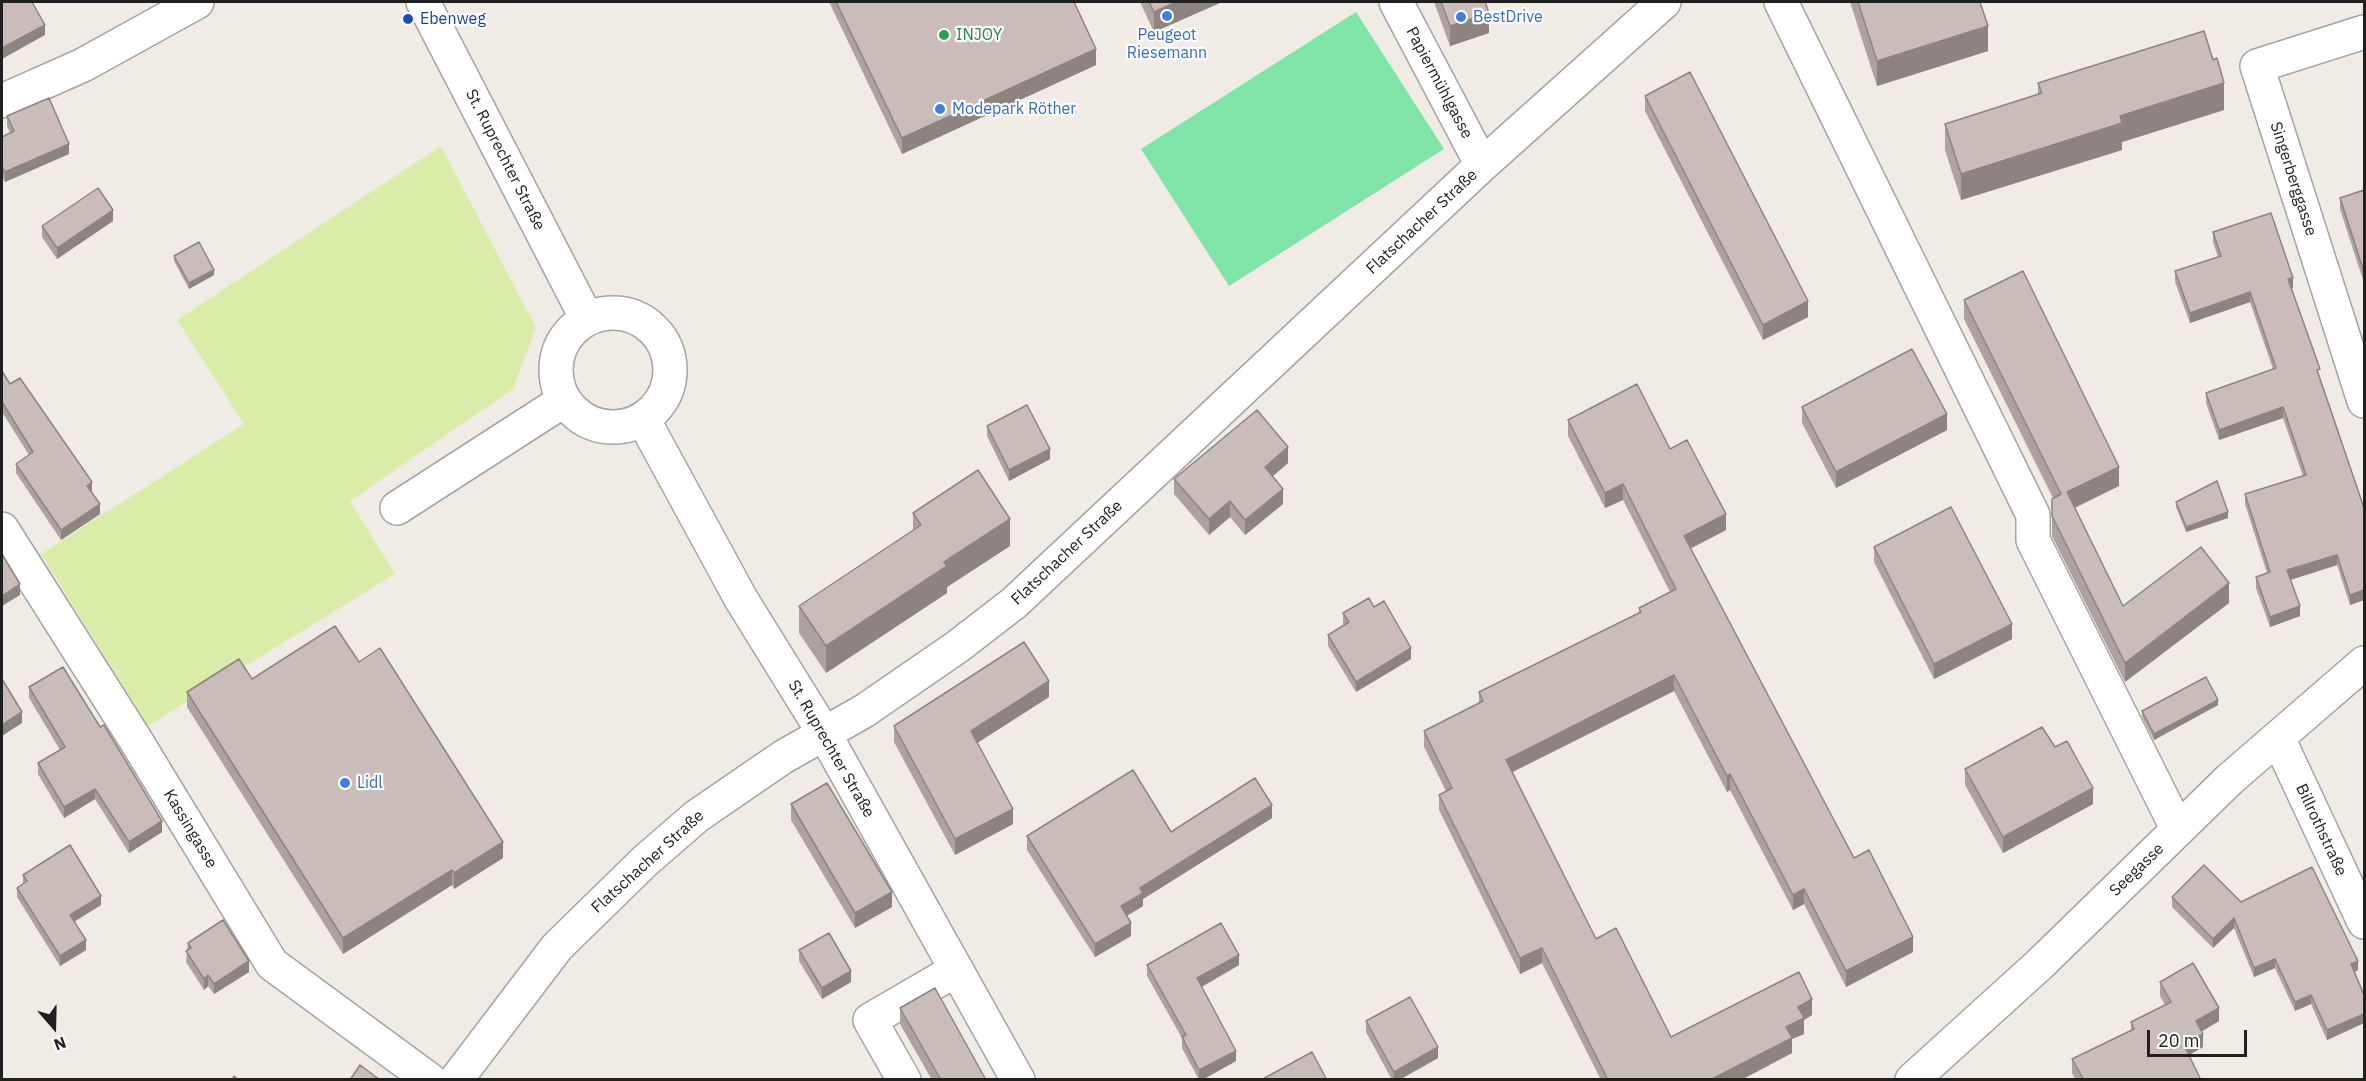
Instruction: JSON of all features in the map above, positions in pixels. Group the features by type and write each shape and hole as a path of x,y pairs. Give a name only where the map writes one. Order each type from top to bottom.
{"street":[{"path":"2,101 83,65 197,2"},
{"name":"St. Ruprechter Straße","path":"423,2 587,319"},
{"name":"Papiermühlgasse","path":"1396,2 1482,165"},
{"name":"Flatschacher Straße","path":"456,1080 557,946 645,861 697,816 783,758 864,711 957,647 1014,603 1482,165 1664,2"},
{"path":"1781,2 2033,515 2033,540 2178,830"},
{"name":"Singerberggasse","path":"2364,32 2257,66 2364,401"},
{"path":"609,313 631,315 650,326 664,342 670,363 669,385 659,405 643,419 620,427 597,425 576,414 563,400 556,374 558,352 570,333 587,319 609,313"},
{"path":"397,508 563,400"},
{"name":"St. Ruprechter Straße","path":"643,419 741,599 824,733 1018,1080"},
{"name":"Kassingasse","path":"2,529 135,739 272,964 430,1080"},
{"name":"Seegasse","path":"1912,1080 2040,964 2230,779 2364,663"},
{"name":"Billrothstraße","path":"2278,738 2364,922"},
{"path":"904,1080 870,1020 956,970"}],"green space":[{"path":"1356,12 1444,149 1229,286 1141,149"},
{"path":"441,146 536,328 513,389 350,501 395,574 148,726 41,554 244,424 177,320"}],"building":[{"path":"2,2 32,2 45,25 2,48"},
{"name":"Modepark Röther","path":"836,2 1074,2 1096,49 902,138"},
{"path":"1149,2 1176,2 1154,12"},
{"path":"1441,2 1485,2 1489,13 1450,26"},
{"path":"1858,2 1980,2 1988,26 1877,61"},
{"path":"2204,31 2213,60 2217,58 2224,83 2120,116 2122,123 1961,174 1945,124 2042,93 2038,83"},
{"path":"1690,72 1808,301 1763,325 1645,96"},
{"path":"49,98 69,144 5,172 2,167 2,137 14,131 7,116"},
{"path":"98,188 113,210 57,248 42,226"},
{"path":"2364,190 2364,272 2340,198"},
{"path":"2271,213 2293,278 2288,279 2320,369 2317,370 2364,508 2364,590 2350,595 2337,555 2287,570 2300,606 2270,617 2256,577 2270,572 2245,494 2306,475 2283,407 2219,430 2206,393 2276,368 2250,292 2190,313 2175,271 2221,256 2213,232"},
{"path":"199,242 214,270 189,283 174,256"},
{"path":"2023,271 2119,467 2067,492 2123,606 2201,547 2229,583 2125,663 2052,516 2052,499 2061,494 1964,300"},
{"path":"1912,349 1947,414 1836,472 1802,407"},
{"path":"2,371 10,384 20,378 92,482 87,486 100,504 61,530 16,464 33,452 2,402"},
{"path":"1637,384 1670,449 1687,440 1726,514 1684,536 1854,858 1869,850 1913,937 1846,971 1804,889 1793,895 1730,774 1727,776 1674,675 1506,760 1596,939 1616,928 1671,1037 1799,972 1812,999 1798,1007 1804,1018 1786,1027 1792,1038 1710,1080 1608,1080 1542,948 1520,958 1439,795 1452,788 1424,731 1483,701 1479,692 1641,612 1639,608 1676,589 1623,484 1605,493 1568,420"},
{"path":"1027,405 1050,449 1009,470 987,426"},
{"path":"1257,410 1288,447 1265,467 1283,489 1245,520 1230,501 1209,519 1174,479"},
{"path":"978,470 1010,519 944,562 947,566 826,646 799,606 921,525 913,513"},
{"path":"2217,481 2228,512 2186,527 2176,502"},
{"path":"1951,507 2012,624 1934,664 1874,547"},
{"path":"2,554 20,584 2,596"},
{"path":"1369,598 1374,607 1384,601 1411,648 1356,682 1328,635 1349,622 1343,613"},
{"name":"Lidl","path":"335,626 359,662 380,648 503,842 454,873 452,870 343,938 187,692 239,659 252,679"},
{"path":"1024,642 1049,681 971,731 1013,809 955,839 894,726"},
{"path":"63,667 100,727 104,725 162,821 129,842 95,789 64,807 38,763 65,747 29,687"},
{"path":"2206,677 2218,700 2154,734 2142,711"},
{"path":"2,679 22,712 2,725"},
{"path":"2042,727 2055,747 2067,741 2093,788 2003,837 1965,769"},
{"path":"1133,770 1171,832 1255,778 1272,805 1140,888 1143,893 1121,906 1131,923 1095,944 1027,836"},
{"path":"827,783 892,892 855,913 791,804"},
{"path":"70,845 101,896 70,915 86,940 60,956 17,888 27,881 23,875"},
{"path":"2204,865 2241,902 2312,867 2358,961 2351,964 2364,995 2364,1014 2327,1030 2311,995 2295,1002 2275,959 2254,968 2234,918 2213,939 2172,897"},
{"path":"223,920 249,961 214,984 208,975 204,979 186,951 191,948 188,943"},
{"path":"1221,923 1239,955 1197,978 1236,1051 1199,1070 1182,1037 1186,1035 1147,965"},
{"path":"829,933 851,971 822,988 799,950"},
{"path":"2193,963 2219,1008 2196,1021 2203,1034 2184,1045 2201,1080 2084,1080 2072,1059 2134,1029 2131,1022 2171,1002 2160,982"},
{"path":"935,988 986,1080 941,1080 900,1008"},
{"path":"1410,997 1438,1047 1394,1072 1366,1021"},
{"path":"1312,1052 1327,1080 1261,1080"},
{"path":"360,1065 380,1080 350,1080"}],"place":[{"name":"Peugeot Riesemann","path":"1167,16"},
{"name":"BestDrive","path":"1461,17"},
{"name":"Ebenweg","path":"408,19"},
{"name":"INJOY","path":"944,35"},
{"name":"Modepark Röther","path":"940,109"},
{"name":"Lidl","path":"345,783"}]}
